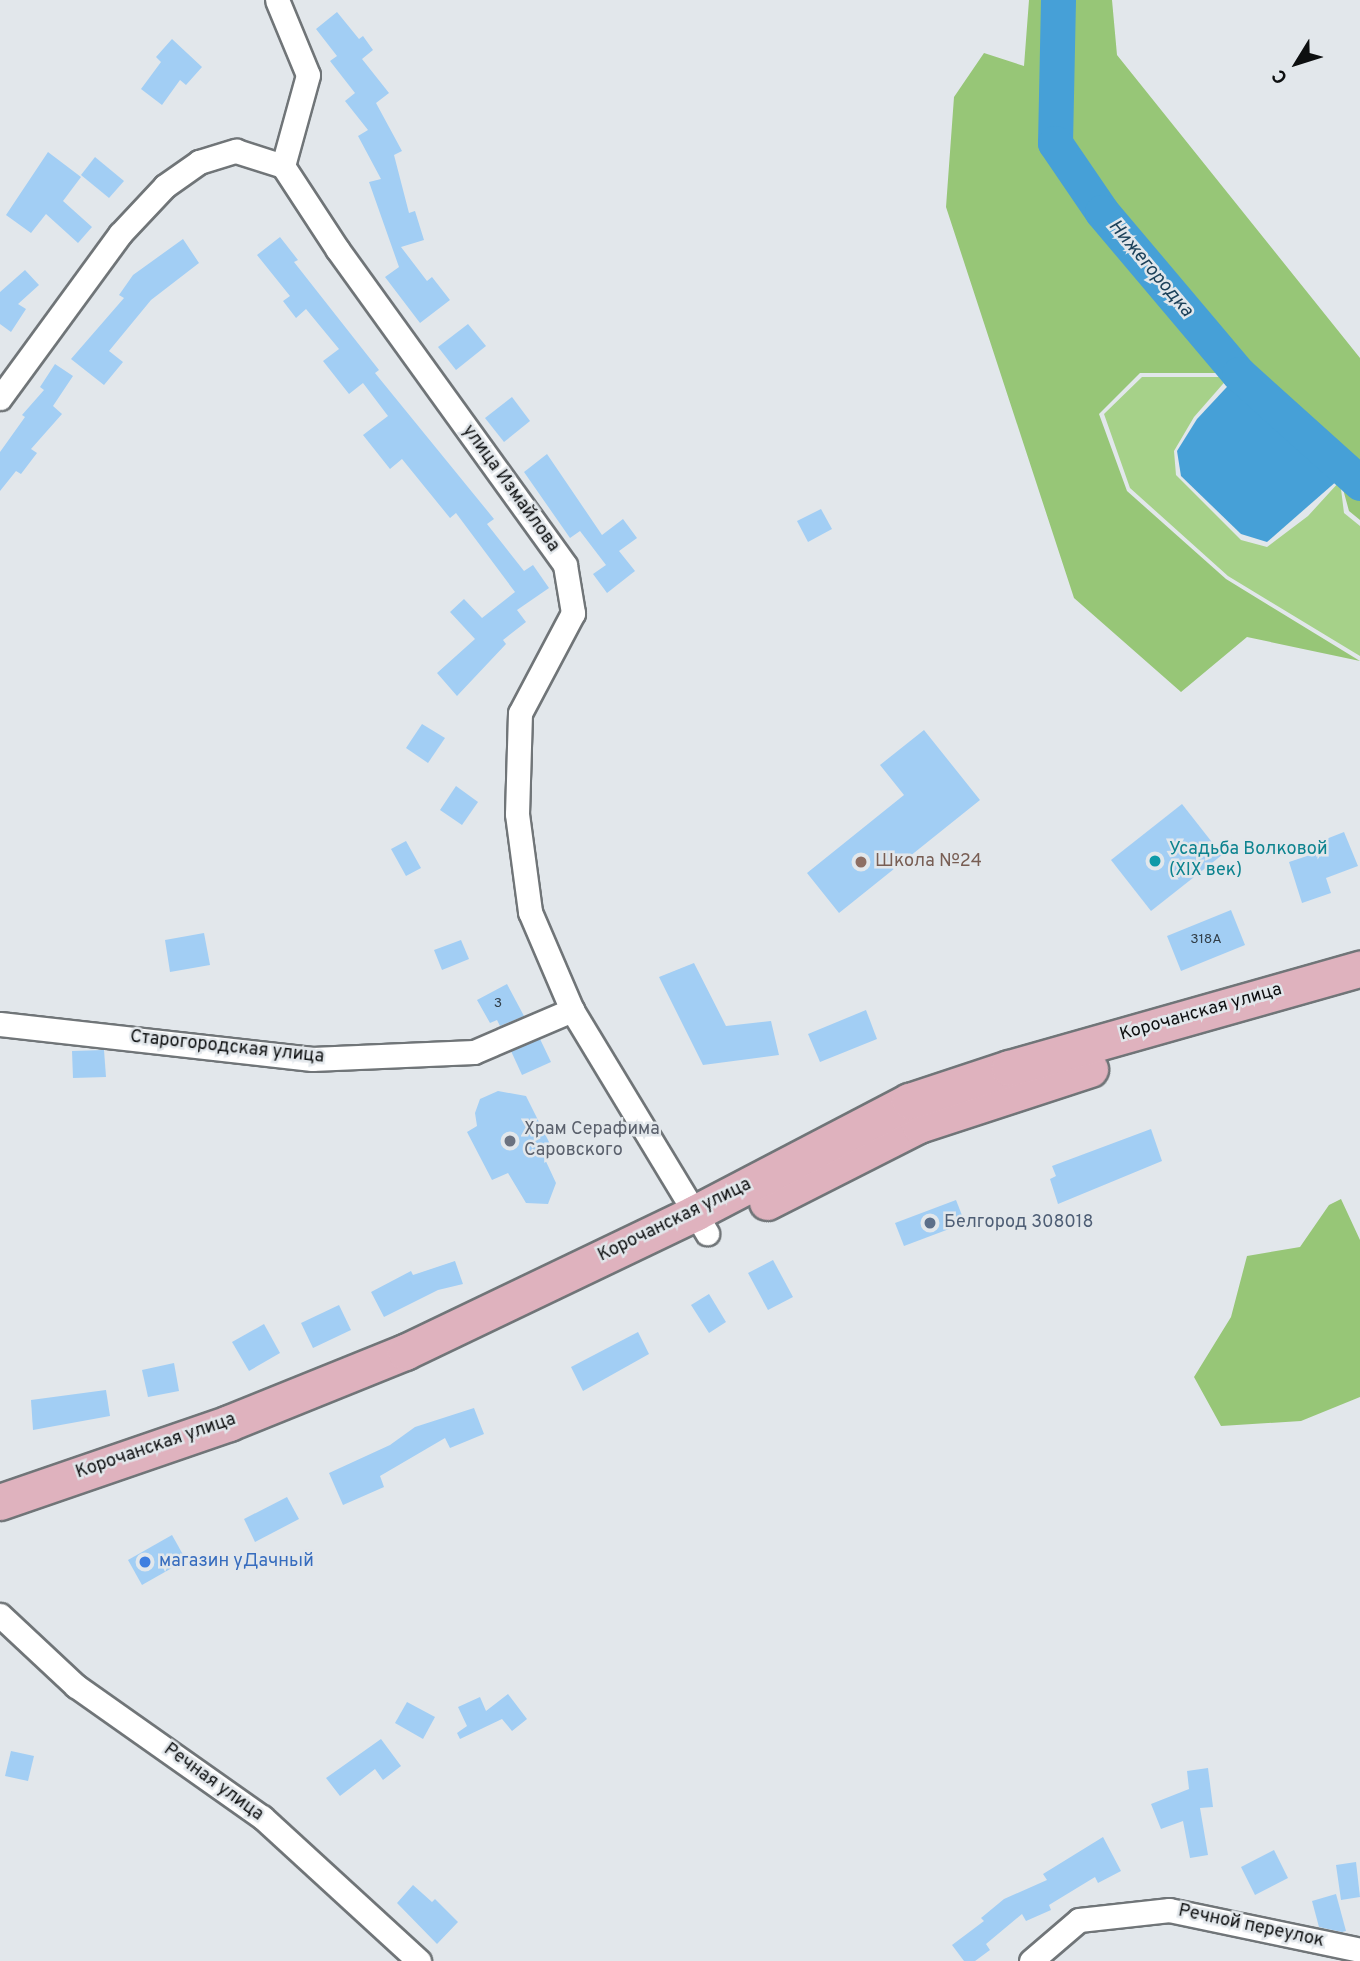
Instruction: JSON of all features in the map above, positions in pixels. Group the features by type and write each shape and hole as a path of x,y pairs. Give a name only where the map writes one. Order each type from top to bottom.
{"main road":[{"name":"Корочанская улица","path":"0,1525 233,1445 423,1369 701,1223 909,1101 1009,1068 1360,969"},
{"name":"Корочанская улица","path":"0,1502 229,1423 405,1352 919,1125 1169,1045 1360,990"}],"street":[{"path":"0,398 120,234 165,186 199,162 236,151 283,166 308,75 277,0"},
{"name":"улица Измайлова","path":"283,166 338,250 565,565 573,613 520,713 517,814 530,912 572,1010 701,1223"},
{"name":"Старогородская улица","path":"0,1024 313,1059 474,1052 572,1010"},
{"name":"Речная улица","path":"0,1615 76,1686 262,1817 419,1961"},
{"name":"Речной переулок","path":"1031,1961 1079,1920 1169,1910 1360,1950"}],"green space":[{"path":"1029,0 1053,0 1050,144 1097,215 1232,373 1140,373 1099,414 1127,491 1226,579 1360,661 1247,637 1181,692 1074,598 946,207 954,97 984,53 1024,66"},
{"path":"1063,0 1112,0 1117,55 1360,358 1360,520 1349,511 1343,489 1350,469 1245,372 1101,202 1059,141"},
{"path":"1142,377 1229,377 1194,417 1174,451 1176,475 1241,540 1267,547 1308,516 1340,481 1344,513 1360,526 1360,656 1228,576 1130,488 1104,414"},
{"path":"1341,1199 1360,1240 1360,1397 1301,1421 1221,1426 1194,1377 1231,1317 1247,1256 1300,1247 1329,1205"}],"water":[{"path":"1239,374 1346,473 1267,542 1241,534 1181,476 1177,451 1197,419"}],"building":[{"path":"337,12 359,39 363,36 373,50 362,59 389,93 376,103 402,151 394,155 409,213 415,211 424,240 401,247 427,281 432,277 450,300 420,323 385,277 399,267 369,182 381,179 358,136 368,130 345,101 355,93 330,61 337,56 316,29"},
{"path":"172,39 202,67 186,85 180,80 162,105 141,89 161,62 156,57"},
{"path":"48,152 81,177 63,201 92,227 78,243 46,214 31,233 6,215"},
{"path":"95,157 124,181 109,198 81,175"},
{"path":"280,237 298,260 294,262 379,370 375,373 494,519 487,524 524,571 533,565 549,588 517,610 526,622 503,640 506,644 457,696 437,673 475,639 450,612 464,599 482,618 515,592 456,513 450,518 402,459 390,469 363,435 388,416 363,383 349,394 323,361 339,349 306,309 296,318 283,301 290,296 257,255"},
{"path":"183,239 199,263 151,300 109,351 123,362 104,385 71,359 124,298 119,295 133,275"},
{"path":"25,270 39,285 18,304 26,309 11,332 0,324 0,292"},
{"path":"468,324 486,346 456,370 438,347"},
{"path":"55,364 73,376 53,406 62,414 31,449 37,453 21,474 16,471 0,491 0,452 25,417 22,415 44,390 40,387"},
{"path":"512,397 530,421 504,442 485,418"},
{"path":"547,454 602,535 623,519 637,538 619,551 635,571 607,593 593,574 606,565 580,531 570,538 524,472"},
{"path":"821,509 832,529 808,542 797,521"},
{"path":"422,724 445,738 428,763 406,748"},
{"path":"924,730 980,800 839,913 807,873 904,795 880,765"},
{"path":"456,786 478,802 462,825 440,810"},
{"path":"1182,804 1222,855 1151,911 1111,860"},
{"path":"1344,832 1358,866 1326,878 1331,893 1302,903 1289,862 1325,850 1321,841"},
{"path":"406,841 421,868 406,876 391,849"},
{"path":"1231,910 1245,945 1181,971 1167,936"},
{"path":"204,933 210,965 170,972 165,940"},
{"path":"461,940 469,959 442,970 434,950"},
{"path":"694,963 726,1026 771,1021 779,1055 703,1065 659,977"},
{"path":"507,984 524,1016 500,1026 497,1020 490,1023 477,1000"},
{"path":"866,1010 877,1039 820,1062 808,1034"},
{"path":"540,1039 551,1062 522,1075 511,1051"},
{"path":"104,1050 106,1077 73,1078 72,1051"},
{"name":"Храм Серафима Саровского","path":"498,1091 526,1096 553,1150 543,1155 556,1183 548,1204 526,1203 508,1173 492,1180 467,1132 477,1126 475,1113 480,1099"},
{"path":"1151,1129 1162,1161 1058,1204 1050,1179 1056,1176 1052,1166"},
{"name":"Белгород 308018","path":"956,1200 965,1223 904,1246 895,1223"},
{"path":"773,1260 793,1297 768,1310 748,1273"},
{"path":"455,1261 463,1284 438,1290 384,1317 371,1292 411,1271 413,1275"},
{"path":"709,1294 726,1322 709,1333 691,1305"},
{"path":"339,1305 351,1330 313,1348 301,1323"},
{"path":"264,1324 280,1353 249,1371 232,1342"},
{"path":"638,1332 649,1354 583,1391 571,1367"},
{"path":"174,1363 179,1391 148,1397 142,1370"},
{"path":"106,1390 110,1416 33,1430 31,1400"},
{"path":"474,1408 484,1434 450,1448 445,1438 380,1476 384,1487 343,1505 329,1473 390,1445 415,1427"},
{"path":"287,1497 299,1519 255,1542 244,1519"},
{"path":"172,1535 186,1560 142,1585 128,1560"},
{"path":"508,1694 527,1719 512,1731 502,1719 460,1739 457,1733 467,1726 458,1707 480,1697 486,1711"},
{"path":"407,1702 435,1717 423,1739 395,1723"},
{"path":"381,1739 401,1766 383,1780 375,1769 340,1796 326,1778"},
{"path":"11,1751 34,1756 28,1781 5,1776"},
{"path":"1208,1768 1213,1807 1200,1808 1208,1855 1190,1858 1183,1821 1161,1829 1151,1804 1189,1789 1187,1771"},
{"path":"1103,1837 1121,1871 1098,1883 1095,1877 1049,1905 1051,1910 1026,1921 1022,1914 986,1944 990,1950 975,1961 964,1961 952,1945 984,1921 981,1918 1004,1899 1047,1880 1043,1874"},
{"path":"1274,1850 1288,1878 1255,1895 1241,1867"},
{"path":"1356,1862 1360,1897 1341,1900 1336,1865"},
{"path":"413,1885 432,1902 435,1899 458,1922 437,1944 397,1903"},
{"path":"1336,1894 1346,1931 1342,1932 1319,1927 1312,1901"}],"waterway":[{"name":"Нижегородка","path":"1058,0 1055,143 1102,212 1239,374 1360,483"}],"place":[{"name":"Усадьба Волковой (XIX век)","path":"1155,861"},
{"name":"Школа №24","path":"861,862"},
{"name":"Храм Серафима Саровского","path":"510,1141"},
{"name":"Белгород 308018","path":"930,1223"},
{"name":"магазин уДачный","path":"145,1562"}]}
